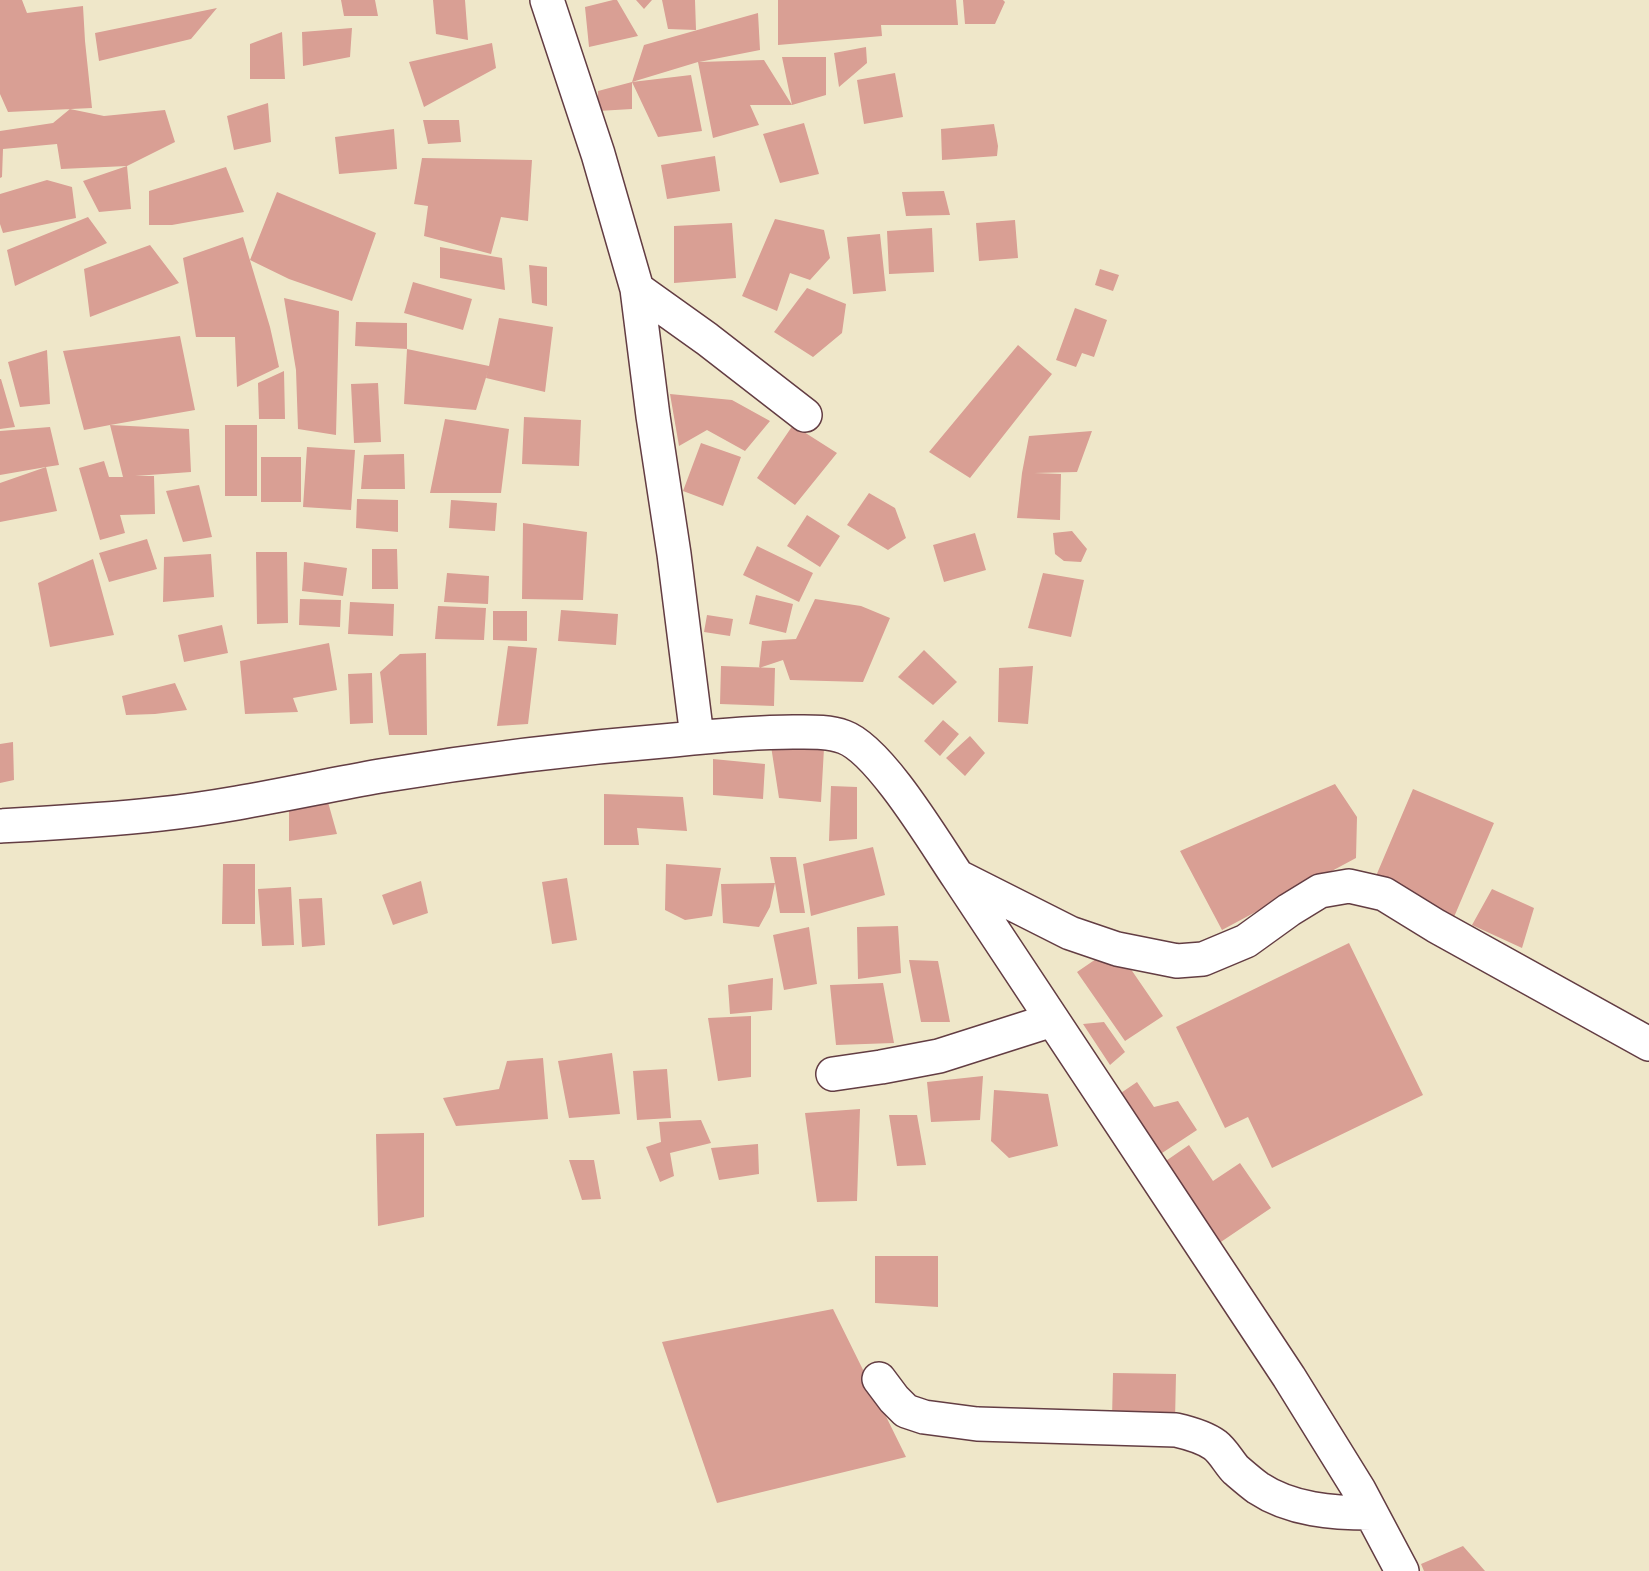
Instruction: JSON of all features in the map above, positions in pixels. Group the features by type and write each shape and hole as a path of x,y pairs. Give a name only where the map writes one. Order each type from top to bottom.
{"street":[{"path":"547,0 598,154 637,289 697,737"},
{"path":"637,289 806,415"},
{"path":"0,826 161,814 251,802 392,774 576,748 763,732 812,732 847,738 879,766 913,810 958,877 1289,1377 1359,1490 1402,1571"},
{"path":"958,877 1070,933 1117,949 1177,961 1203,959 1246,941 1320,891 1349,886 1384,894 1649,1044"},
{"path":"833,1074 939,1056 1052,1020"},
{"path":"879,1379 906,1411 924,1417 977,1425 1176,1430 1196,1435 1215,1446 1235,1469 1260,1489 1287,1501 1319,1510 1337,1513 1371,1513"}],"building":[{"path":"0,0 22,0 27,13 83,6 92,108 8,112 0,94"},
{"path":"341,0 375,0 378,16 344,16"},
{"path":"433,0 465,0 468,40 436,34"},
{"path":"617,0 638,36 589,47 585,7"},
{"path":"636,0 652,0 644,9"},
{"path":"662,0 695,0 696,30 668,29"},
{"path":"778,0 956,0 958,25 881,25 882,36 778,45"},
{"path":"963,0 1003,0 1005,2 995,24 965,24"},
{"path":"217,8 191,39 99,61 95,33"},
{"path":"758,13 760,50 699,62 764,60 792,105 750,105 759,125 713,138 698,62 632,82 644,45"},
{"path":"352,28 350,57 303,66 302,32"},
{"path":"282,32 285,79 250,79 250,44"},
{"path":"492,43 496,68 424,107 409,62"},
{"path":"866,47 867,63 839,87 834,53"},
{"path":"782,57 826,57 826,95 792,105"},
{"path":"895,73 903,117 864,124 857,80"},
{"path":"691,75 702,131 658,137 632,82"},
{"path":"632,82 632,109 598,111 598,91"},
{"path":"268,103 271,142 234,150 227,116"},
{"path":"70,109 104,116 165,110 175,142 127,166 61,169 57,144 3,149 2,177 0,178 0,131 53,123"},
{"path":"423,120 459,120 461,142 428,144"},
{"path":"804,123 819,174 780,183 763,134"},
{"path":"994,124 998,146 997,156 942,160 941,129"},
{"path":"394,129 397,169 339,174 335,137"},
{"path":"715,156 720,191 667,199 661,165"},
{"path":"422,158 532,160 528,221 501,217 491,254 424,236 428,206 414,204"},
{"path":"127,166 131,209 99,212 83,181"},
{"path":"226,167 244,212 172,225 149,225 149,191"},
{"path":"47,180 72,187 76,218 3,233 0,224 0,194"},
{"path":"944,191 950,215 906,216 902,192"},
{"path":"277,192 376,233 352,301 289,279 250,260"},
{"path":"88,217 107,243 15,286 7,250"},
{"path":"775,219 824,230 830,258 810,280 790,273 777,311 742,296"},
{"path":"1015,220 1018,258 979,261 976,223"},
{"path":"732,223 736,278 674,283 674,226"},
{"path":"932,228 934,272 889,274 887,231"},
{"path":"880,234 886,291 853,294 847,237"},
{"path":"243,237 270,327 279,367 237,387 235,337 196,337 183,258"},
{"path":"150,245 179,283 90,317 84,269"},
{"path":"440,247 502,258 505,290 440,278"},
{"path":"529,265 547,267 547,306 532,303"},
{"path":"1100,269 1119,275 1113,291 1095,285"},
{"path":"413,282 472,299 463,330 404,313"},
{"path":"807,288 846,304 842,333 813,357 774,332"},
{"path":"284,298 339,311 336,435 298,429 296,370"},
{"path":"1075,308 1107,320 1094,357 1082,353 1076,367 1056,360"},
{"path":"499,318 553,327 545,392 486,378 488,371 476,410 404,404 407,349 489,366"},
{"path":"356,322 407,323 407,349 355,346"},
{"path":"180,336 195,410 84,430 63,351"},
{"path":"1018,345 1052,374 970,478 929,452"},
{"path":"47,350 50,404 20,407 8,362"},
{"path":"284,371 285,419 259,419 258,383"},
{"path":"1,379 15,427 0,429"},
{"path":"378,383 381,442 354,443 351,384"},
{"path":"670,394 732,400 770,421 745,451 707,430 679,446"},
{"path":"524,417 581,420 579,466 522,464"},
{"path":"445,419 509,429 501,493 430,493"},
{"path":"110,425 189,429 191,472 135,476 154,476 155,514 120,515 125,533 100,540 79,468 104,461 109,477 123,477"},
{"path":"225,425 257,425 257,496 225,496"},
{"path":"793,425 837,453 795,505 757,478"},
{"path":"50,427 59,465 0,475 0,431"},
{"path":"1092,431 1077,472 1034,473 1061,474 1060,520 1017,518 1029,436"},
{"path":"701,443 741,457 723,506 683,491"},
{"path":"307,447 355,450 351,510 303,507"},
{"path":"404,454 405,489 361,489 364,455"},
{"path":"261,457 301,457 301,502 261,502"},
{"path":"46,467 57,511 0,522 0,483"},
{"path":"199,485 212,537 183,542 166,491"},
{"path":"869,493 895,508 906,538 888,550 847,525"},
{"path":"357,499 398,500 398,532 356,528"},
{"path":"451,500 497,503 495,531 449,528"},
{"path":"807,515 840,536 820,567 787,546"},
{"path":"523,523 587,532 583,600 522,599"},
{"path":"1072,531 1087,549 1081,562 1064,561 1055,554 1053,533"},
{"path":"975,533 986,570 944,582 933,545"},
{"path":"147,539 157,569 109,582 99,553"},
{"path":"757,546 813,573 799,602 743,575"},
{"path":"372,549 397,549 398,589 372,589"},
{"path":"256,552 287,552 288,623 257,624"},
{"path":"211,554 214,597 163,602 164,557"},
{"path":"93,559 114,635 50,647 38,583"},
{"path":"304,562 347,568 343,596 302,591"},
{"path":"447,573 489,576 488,604 444,602"},
{"path":"1043,573 1084,580 1071,637 1028,628"},
{"path":"756,595 793,604 786,633 749,624"},
{"path":"300,599 341,600 340,627 299,625"},
{"path":"815,599 861,606 890,618 863,682 790,680 783,660 759,668 762,641 796,639"},
{"path":"350,602 394,604 393,636 348,634"},
{"path":"438,606 486,608 484,640 435,639"},
{"path":"561,610 618,614 616,645 558,641"},
{"path":"493,611 527,611 527,641 493,640"},
{"path":"707,615 733,619 730,636 704,632"},
{"path":"222,625 228,653 184,662 178,635"},
{"path":"329,643 337,690 293,698 298,712 245,714 240,661"},
{"path":"508,646 537,648 528,724 497,726"},
{"path":"924,650 957,682 933,705 898,677"},
{"path":"426,653 427,735 389,735 380,672 400,654"},
{"path":"721,666 775,668 774,706 720,704"},
{"path":"1033,666 1028,724 998,722 999,668"},
{"path":"372,673 373,723 350,724 348,674"},
{"path":"175,683 187,710 126,715 122,696"},
{"path":"943,720 959,734 940,756 924,741"},
{"path":"970,736 985,753 965,776 946,758"},
{"path":"13,742 14,780 0,783 0,744"},
{"path":"771,746 824,748 821,802 779,798"},
{"path":"713,759 765,764 763,799 713,795"},
{"path":"1335,784 1357,817 1356,858 1222,930 1180,851"},
{"path":"831,786 857,787 857,839 829,841"},
{"path":"1413,789 1494,823 1454,917 1373,883"},
{"path":"604,794 683,797 687,831 637,828 639,845 604,845"},
{"path":"326,795 337,834 289,841 289,803"},
{"path":"873,847 885,895 811,916 803,864"},
{"path":"770,857 796,857 805,913 780,913"},
{"path":"223,864 255,864 255,924 222,924"},
{"path":"666,864 721,868 712,916 685,920 665,910"},
{"path":"567,878 577,940 552,944 542,882"},
{"path":"421,881 428,913 393,925 382,895"},
{"path":"775,883 770,907 759,927 723,923 721,884"},
{"path":"291,887 294,945 262,946 258,889"},
{"path":"1492,889 1534,908 1522,948 1472,925"},
{"path":"322,898 325,945 302,947 299,899"},
{"path":"898,926 901,973 858,979 857,927"},
{"path":"809,927 817,984 784,990 773,935"},
{"path":"1349,943 1423,1095 1272,1168 1248,1117 1225,1128 1176,1027"},
{"path":"1115,946 1163,1016 1125,1041 1077,972"},
{"path":"909,960 938,961 950,1022 921,1022"},
{"path":"773,978 772,1010 730,1014 728,985"},
{"path":"883,983 894,1043 836,1045 830,985"},
{"path":"751,1016 751,1077 718,1081 708,1018"},
{"path":"1104,1022 1125,1052 1110,1065 1083,1024"},
{"path":"612,1053 620,1114 569,1118 558,1061"},
{"path":"543,1058 548,1119 456,1126 443,1098 499,1089 507,1061"},
{"path":"667,1069 671,1118 637,1120 633,1071"},
{"path":"983,1076 980,1120 931,1122 927,1082"},
{"path":"1137,1082 1154,1107 1178,1101 1197,1130 1156,1157 1115,1097"},
{"path":"994,1090 1048,1094 1058,1146 1009,1158 991,1141"},
{"path":"860,1109 857,1201 817,1202 805,1113"},
{"path":"889,1115 917,1115 926,1165 897,1166"},
{"path":"701,1120 711,1143 670,1153 674,1176 660,1182 646,1147 661,1142 659,1122"},
{"path":"424,1133 424,1217 378,1226 376,1134"},
{"path":"758,1144 759,1174 719,1180 711,1148"},
{"path":"1189,1145 1213,1181 1240,1163 1271,1208 1212,1248 1157,1167"},
{"path":"569,1160 594,1160 601,1199 582,1200"},
{"path":"875,1256 938,1256 938,1307 875,1303"},
{"path":"833,1309 906,1457 717,1503 662,1342"},
{"path":"1113,1373 1176,1374 1175,1421 1112,1419"},
{"path":"1463,1546 1485,1571 1424,1571 1421,1564"}]}
